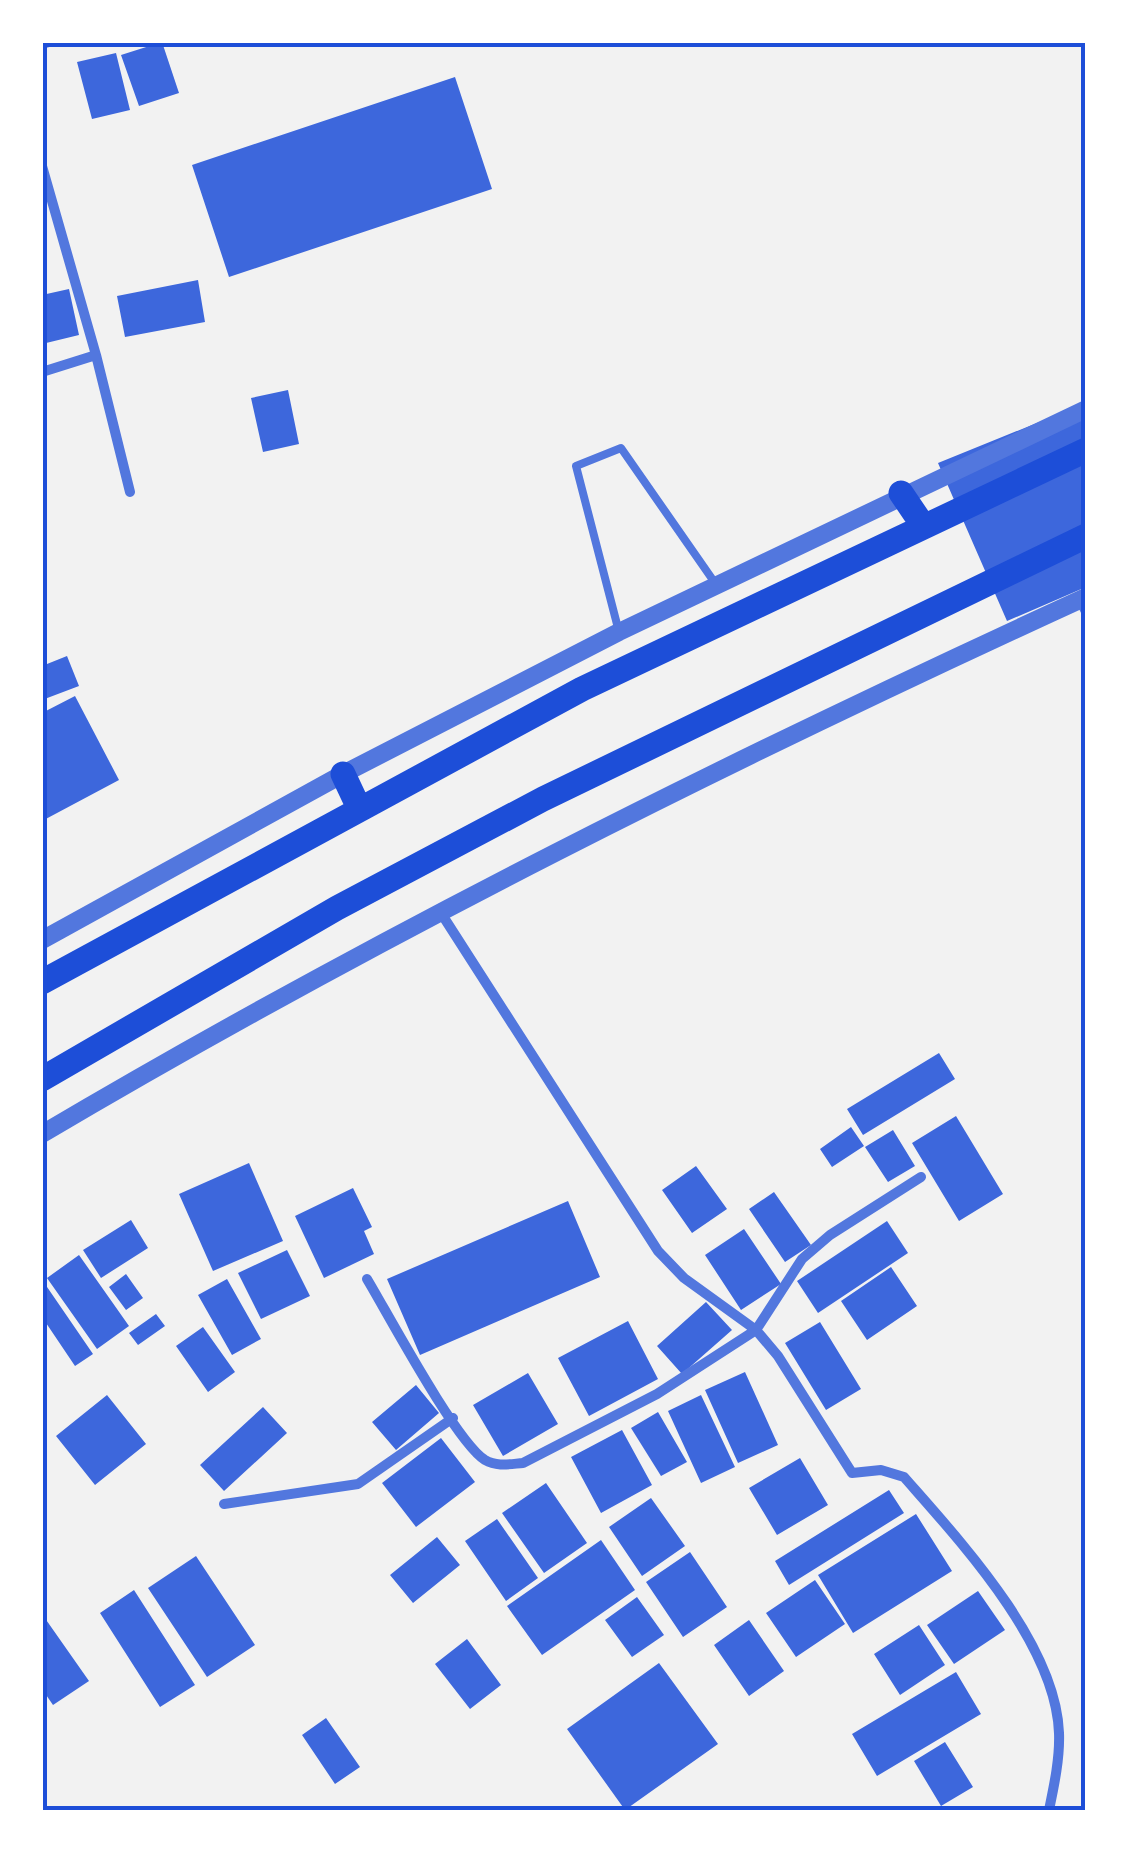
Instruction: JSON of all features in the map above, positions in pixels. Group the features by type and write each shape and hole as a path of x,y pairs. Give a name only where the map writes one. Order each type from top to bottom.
{"main road":[{"path":"42,982 582,689 922,524 1086,450"},
{"path":"901,493 922,524"},
{"path":"42,1079 337,908 542,799 1086,536"},
{"path":"344,774 359,808"}],"street":[{"path":"42,166 130,492"},
{"path":"42,372 96,355"},
{"path":"42,940 344,774 619,632 901,493 1086,409"},
{"path":"42,1134 218,1030 441,913 746,758 1083,604"},
{"path":"441,913 658,1251 684,1278 756,1330 778,1356 815,1421 852,1473 881,1470 904,1477 956,1539 1042,1662 1060,1732 1048,1810"},
{"path":"368,1279 453,1418 483,1459 500,1465 523,1463 657,1394 756,1330 802,1260 830,1235 921,1177"},
{"path":"224,1504 358,1484 453,1418"}],"lane":[{"path":"619,632 576,466 586,460 621,448 716,585"}],"building":[{"path":"162,42 179,93 139,106 121,55"},
{"path":"116,53 130,110 92,119 77,62"},
{"path":"455,77 492,189 229,277 192,165"},
{"path":"198,280 205,322 125,337 117,296"},
{"path":"69,289 79,335 42,344 42,295"},
{"path":"288,390 299,444 263,452 251,398"},
{"path":"1086,403 1086,587 1007,621 938,463"},
{"path":"67,656 79,686 42,700 42,666"},
{"path":"75,696 119,780 42,821 42,713"},
{"path":"939,1053 955,1079 863,1135 847,1109"},
{"path":"956,1116 1003,1194 959,1221 912,1143"},
{"path":"851,1127 864,1146 832,1167 820,1149"},
{"path":"893,1130 915,1166 888,1182 865,1147"},
{"path":"249,1163 283,1241 213,1271 179,1194"},
{"path":"696,1166 727,1209 692,1233 662,1190"},
{"path":"353,1188 372,1227 364,1231 374,1254 324,1278 295,1216"},
{"path":"774,1192 811,1245 785,1262 749,1209"},
{"path":"568,1201 600,1277 420,1355 387,1279"},
{"path":"131,1220 148,1248 101,1278 83,1250"},
{"path":"887,1221 908,1253 818,1313 797,1281"},
{"path":"744,1229 781,1284 741,1310 705,1255"},
{"path":"287,1250 310,1296 261,1319 238,1273"},
{"path":"79,1255 129,1326 97,1349 47,1278"},
{"path":"891,1267 917,1306 867,1340 841,1301"},
{"path":"126,1274 143,1298 126,1310 109,1287"},
{"path":"227,1279 261,1339 232,1355 198,1295"},
{"path":"45,1284 93,1354 75,1366 42,1317"},
{"path":"706,1302 732,1330 682,1374 657,1346"},
{"path":"156,1314 165,1326 138,1345 129,1333"},
{"path":"628,1321 658,1379 589,1416 558,1358"},
{"path":"820,1322 861,1389 826,1410 785,1343"},
{"path":"203,1327 235,1372 208,1392 176,1346"},
{"path":"745,1372 778,1445 738,1463 705,1390"},
{"path":"528,1373 558,1424 503,1456 473,1405"},
{"path":"416,1385 439,1413 396,1450 372,1422"},
{"path":"107,1395 146,1444 95,1485 56,1436"},
{"path":"701,1395 735,1467 701,1483 668,1411"},
{"path":"263,1407 287,1433 224,1491 200,1465"},
{"path":"658,1412 687,1462 661,1476 631,1428"},
{"path":"622,1430 652,1485 601,1513 571,1457"},
{"path":"441,1438 475,1482 416,1527 382,1483"},
{"path":"800,1458 828,1505 777,1535 749,1488"},
{"path":"546,1483 587,1543 544,1573 502,1513"},
{"path":"889,1490 904,1513 789,1585 775,1561"},
{"path":"651,1498 685,1546 642,1576 609,1527"},
{"path":"916,1514 952,1571 853,1633 818,1575"},
{"path":"497,1519 538,1578 506,1601 465,1541"},
{"path":"437,1537 460,1565 413,1603 390,1575"},
{"path":"601,1540 635,1590 542,1655 507,1606"},
{"path":"690,1552 727,1607 683,1637 646,1582"},
{"path":"196,1556 255,1645 207,1677 148,1588"},
{"path":"815,1580 845,1624 796,1657 766,1613"},
{"path":"134,1590 195,1685 160,1707 100,1613"},
{"path":"978,1591 1005,1630 954,1664 927,1625"},
{"path":"637,1597 664,1635 632,1657 605,1620"},
{"path":"42,1614 89,1681 53,1705 42,1689"},
{"path":"749,1620 784,1671 749,1696 714,1645"},
{"path":"919,1625 945,1665 900,1695 874,1654"},
{"path":"467,1639 501,1685 470,1709 435,1664"},
{"path":"659,1663 718,1744 625,1810 567,1729"},
{"path":"956,1672 981,1714 877,1776 852,1734"},
{"path":"326,1718 360,1767 335,1784 302,1735"},
{"path":"945,1742 973,1787 941,1806 914,1761"}]}
